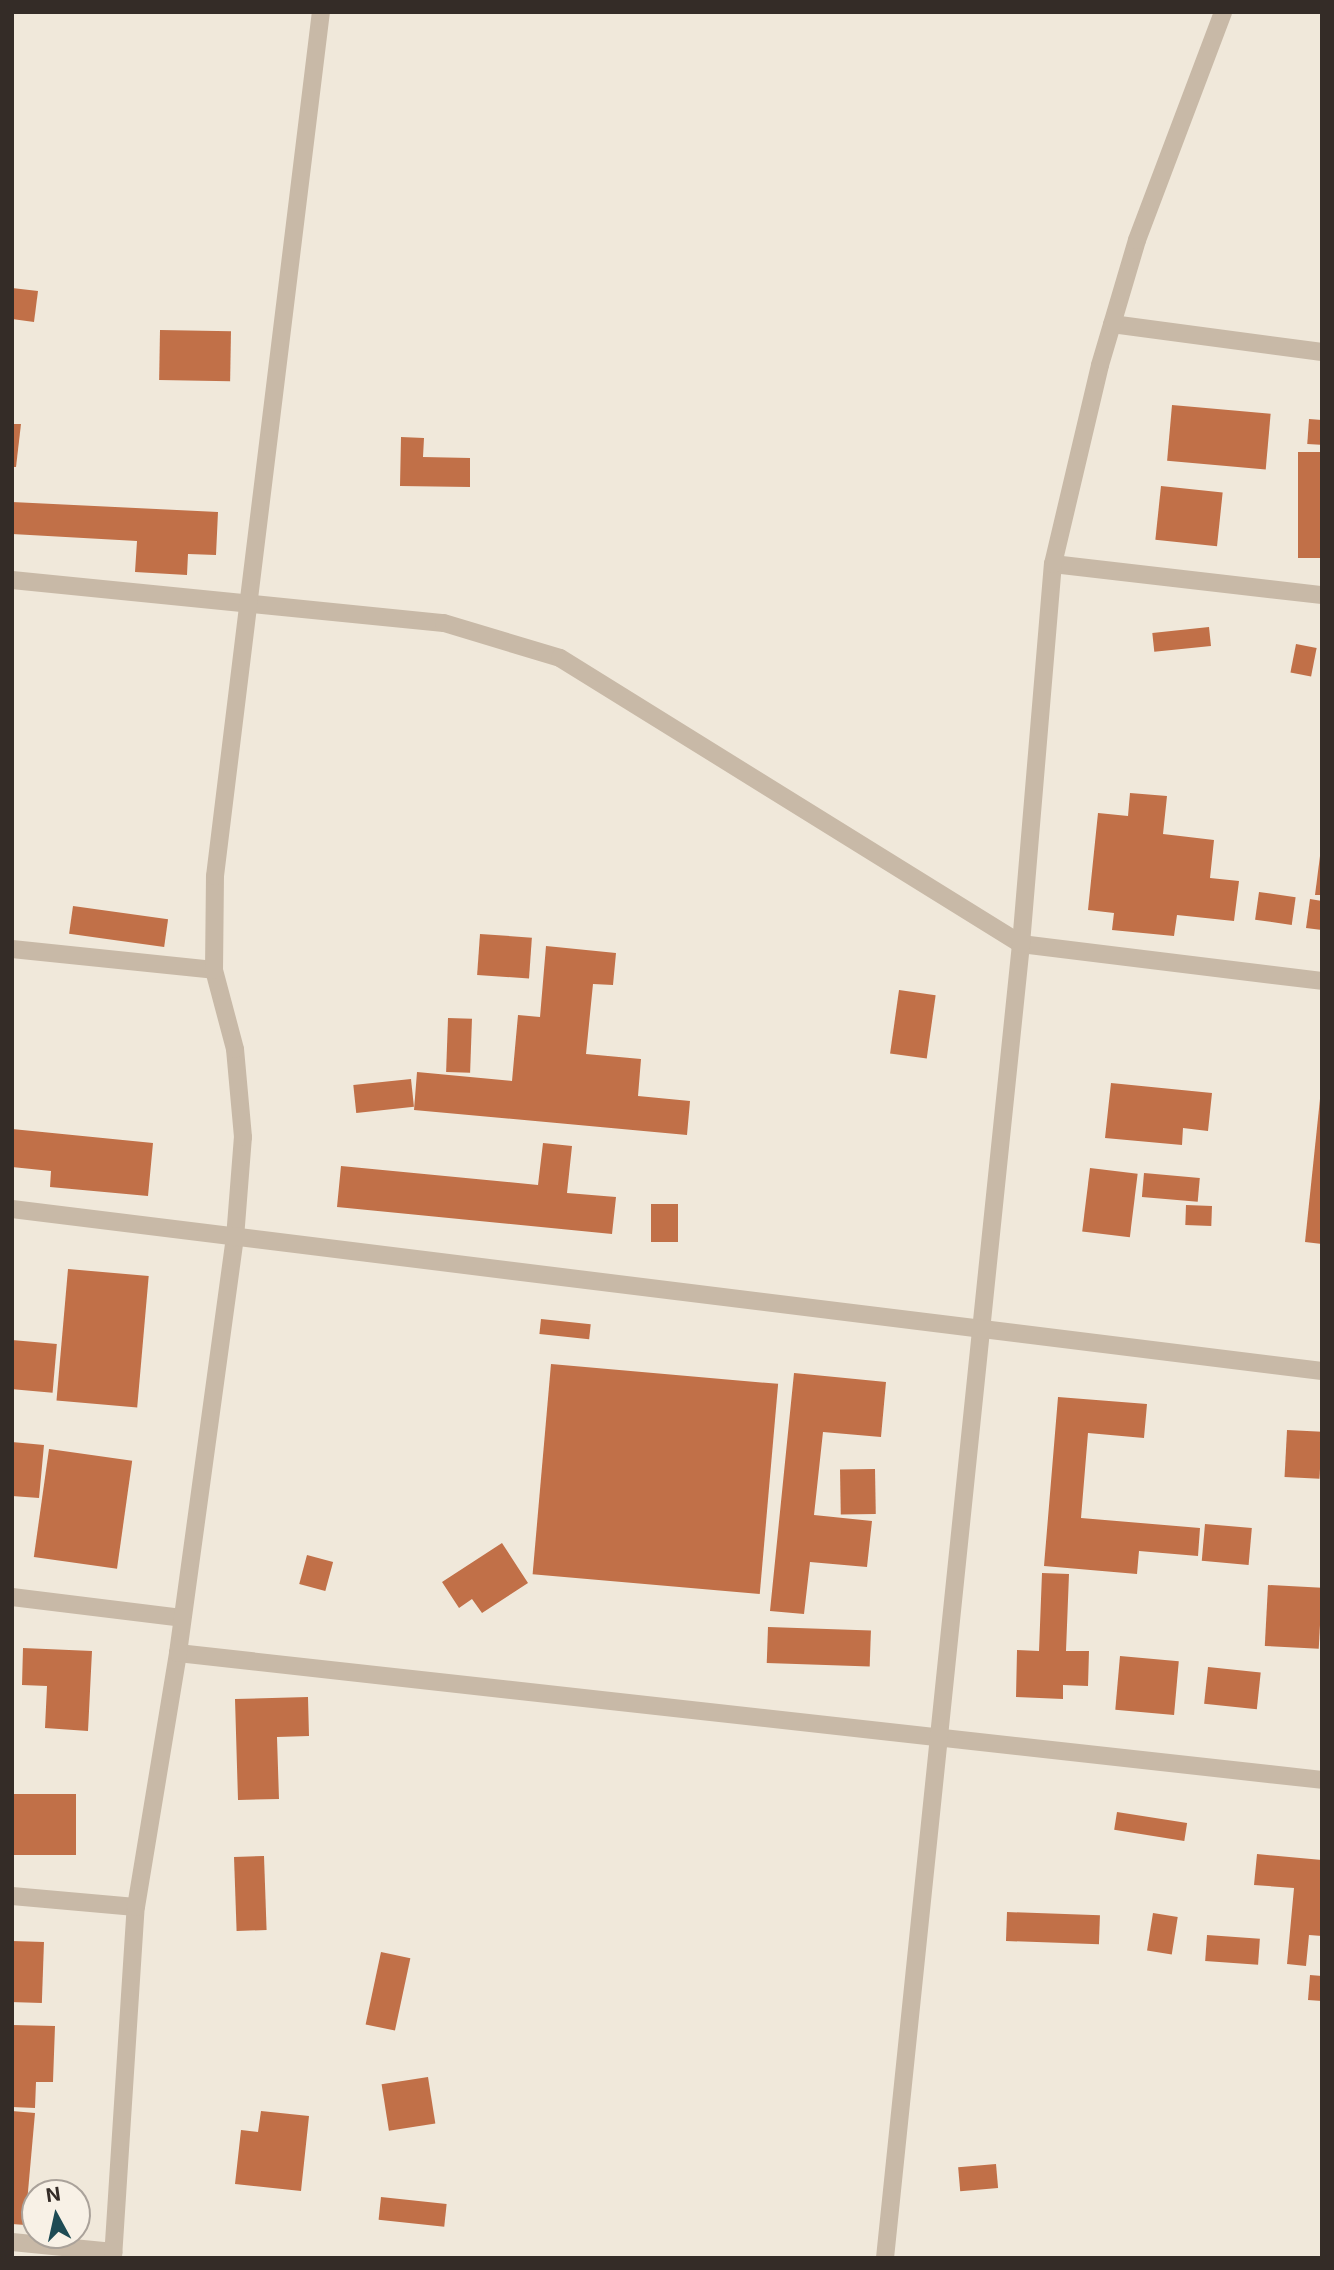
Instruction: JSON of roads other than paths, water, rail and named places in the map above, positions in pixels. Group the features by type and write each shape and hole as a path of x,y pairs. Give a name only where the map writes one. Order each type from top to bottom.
{"street":[{"path":"12,2242 113,2255 136,1908 177,1653 235,1238 243,1137 235,1049 214,970 215,876 246,605 321,12"},
{"path":"885,2258 979,1327 1021,944 1053,564 1112,324 1137,240 1223,12"},
{"path":"1112,324 1322,352"},
{"path":"1053,564 1322,595"},
{"path":"12,580 246,605 444,622 560,658 1021,944 1322,981"},
{"path":"12,949 214,970"},
{"path":"12,1209 1322,1371"},
{"path":"12,1597 182,1618"},
{"path":"177,1653 939,1740 1322,1780"},
{"path":"12,1896 136,1908"}]}
